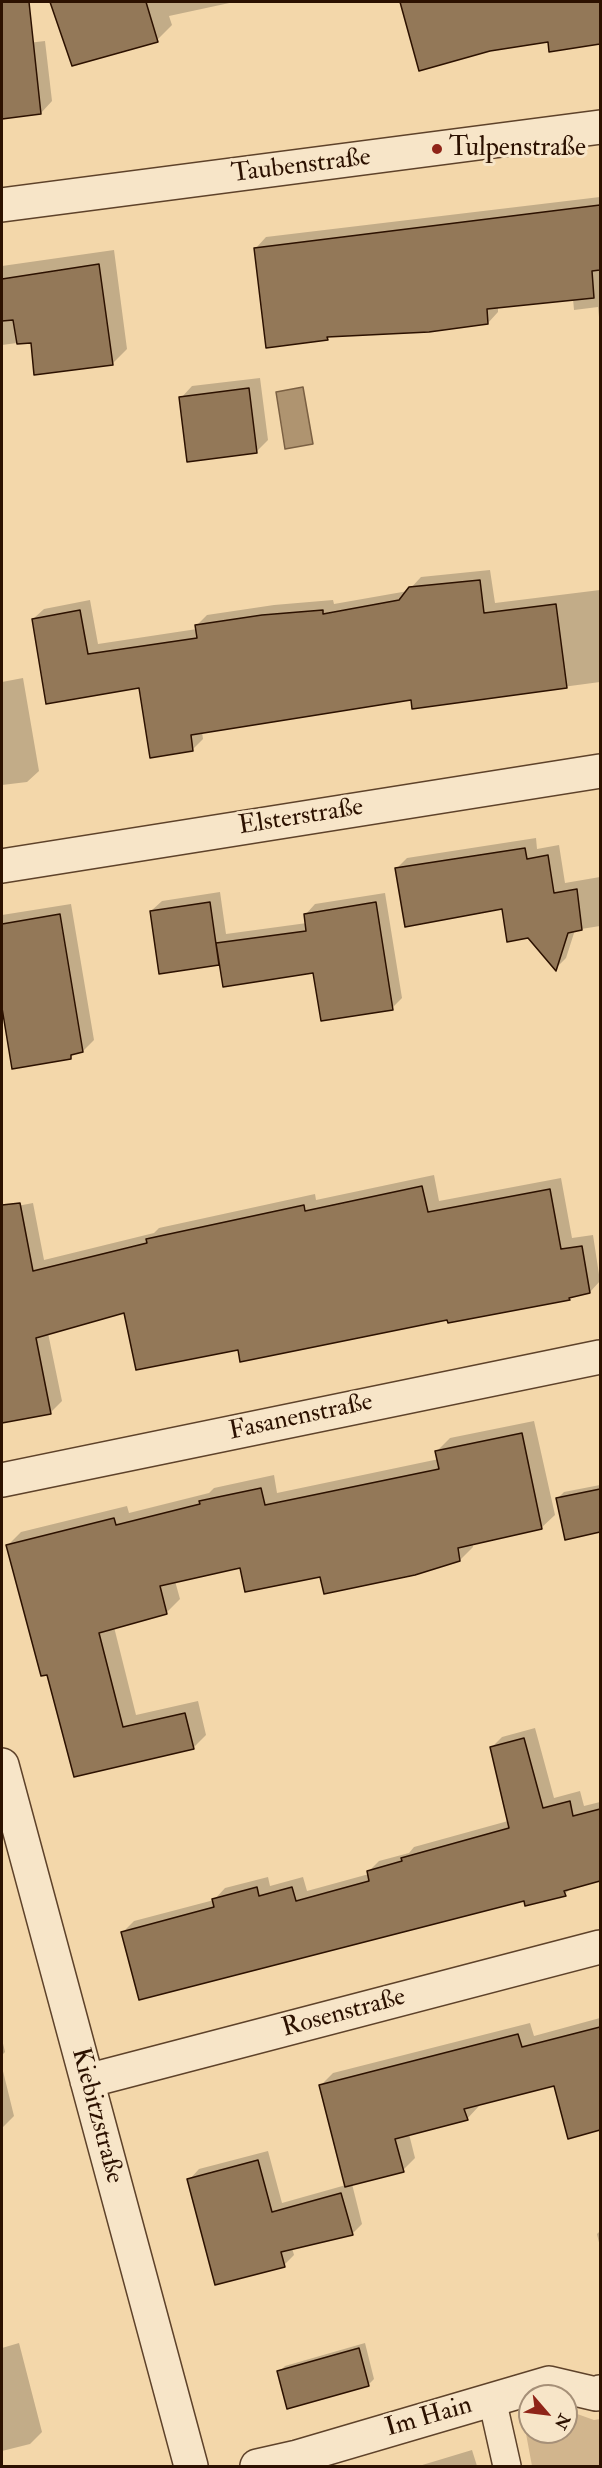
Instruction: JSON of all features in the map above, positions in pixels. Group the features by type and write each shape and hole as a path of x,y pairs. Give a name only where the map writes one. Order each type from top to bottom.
{"street":[{"name":"Taubenstraße","path":"2,205 600,127"},
{"name":"Elsterstraße","path":"2,866 600,771"},
{"name":"Fasanenstraße","path":"2,1480 600,1357"},
{"name":"Kiebitzstraße","path":"2,1765 191,2466"},
{"name":"Rosenstraße","path":"87,2081 600,1947"},
{"name":"Im Hain","path":"257,2466 299,2462 549,2383 596,2394 600,2392"}],"lane":[{"path":"492,2400 507,2466"}],"shaded area":[{"path":"303,387 313,444 285,449 276,392"},
{"path":"578,2414 594,2420 600,2419 600,2466 532,2466 528,2444 578,2444"}],"building":[{"path":"2,2 29,2 41,114 2,119"},
{"path":"50,2 146,2 158,42 72,66"},
{"path":"400,2 600,2 600,44 549,52 548,42 490,51 419,71"},
{"path":"600,205 600,270 592,271 594,298 487,309 488,324 429,332 327,337 328,340 266,348 254,248"},
{"path":"99,264 113,365 34,375 31,343 17,344 13,320 2,321 2,279"},
{"path":"249,388 257,453 187,462 179,397"},
{"path":"480,580 484,613 556,604 567,688 412,709 411,700 191,735 193,751 150,758 139,688 46,704 32,619 80,610 88,654 197,638 195,625 262,615 323,610 323,614 399,600 409,587"},
{"path":"525,848 527,859 548,855 554,893 577,889 582,930 568,933 556,971 528,938 507,942 502,909 405,927 395,868"},
{"path":"210,902 219,965 159,974 150,911"},
{"path":"376,902 393,1010 321,1021 313,973 223,987 216,943 306,931 304,914"},
{"path":"60,914 83,1052 71,1055 71,1059 12,1069 2,1008 2,924"},
{"path":"422,1186 428,1212 550,1189 561,1249 582,1246 590,1293 569,1298 570,1300 448,1323 447,1320 240,1362 238,1350 136,1370 124,1313 36,1338 51,1414 2,1423 2,1205 20,1203 33,1271 147,1243 146,1239 304,1205 305,1211"},
{"path":"522,1433 542,1529 458,1548 460,1561 415,1575 324,1594 320,1577 245,1592 240,1568 160,1586 167,1614 99,1633 123,1727 185,1713 194,1749 74,1777 47,1675 41,1676 6,1545 114,1518 116,1525 200,1504 199,1501 261,1488 265,1505 439,1469 435,1451"},
{"path":"600,1489 600,1532 565,1540 556,1498"},
{"path":"524,1738 543,1808 570,1801 573,1816 600,1809 600,1881 564,1891 566,1896 525,1906 524,1901 139,2000 121,1932 214,1907 212,1899 257,1887 259,1896 292,1887 296,1901 369,1881 367,1871 402,1861 401,1858 509,1828 490,1747"},
{"path":"600,2027 600,2130 568,2139 554,2086 464,2109 468,2120 395,2139 404,2172 345,2187 319,2085 518,2034 522,2047"},
{"path":"258,2160 272,2212 341,2193 353,2235 281,2252 285,2267 215,2285 187,2179"},
{"path":"359,2348 369,2386 287,2409 277,2371"}],"place":[{"name":"Tulpenstraße","path":"437,149"}]}
